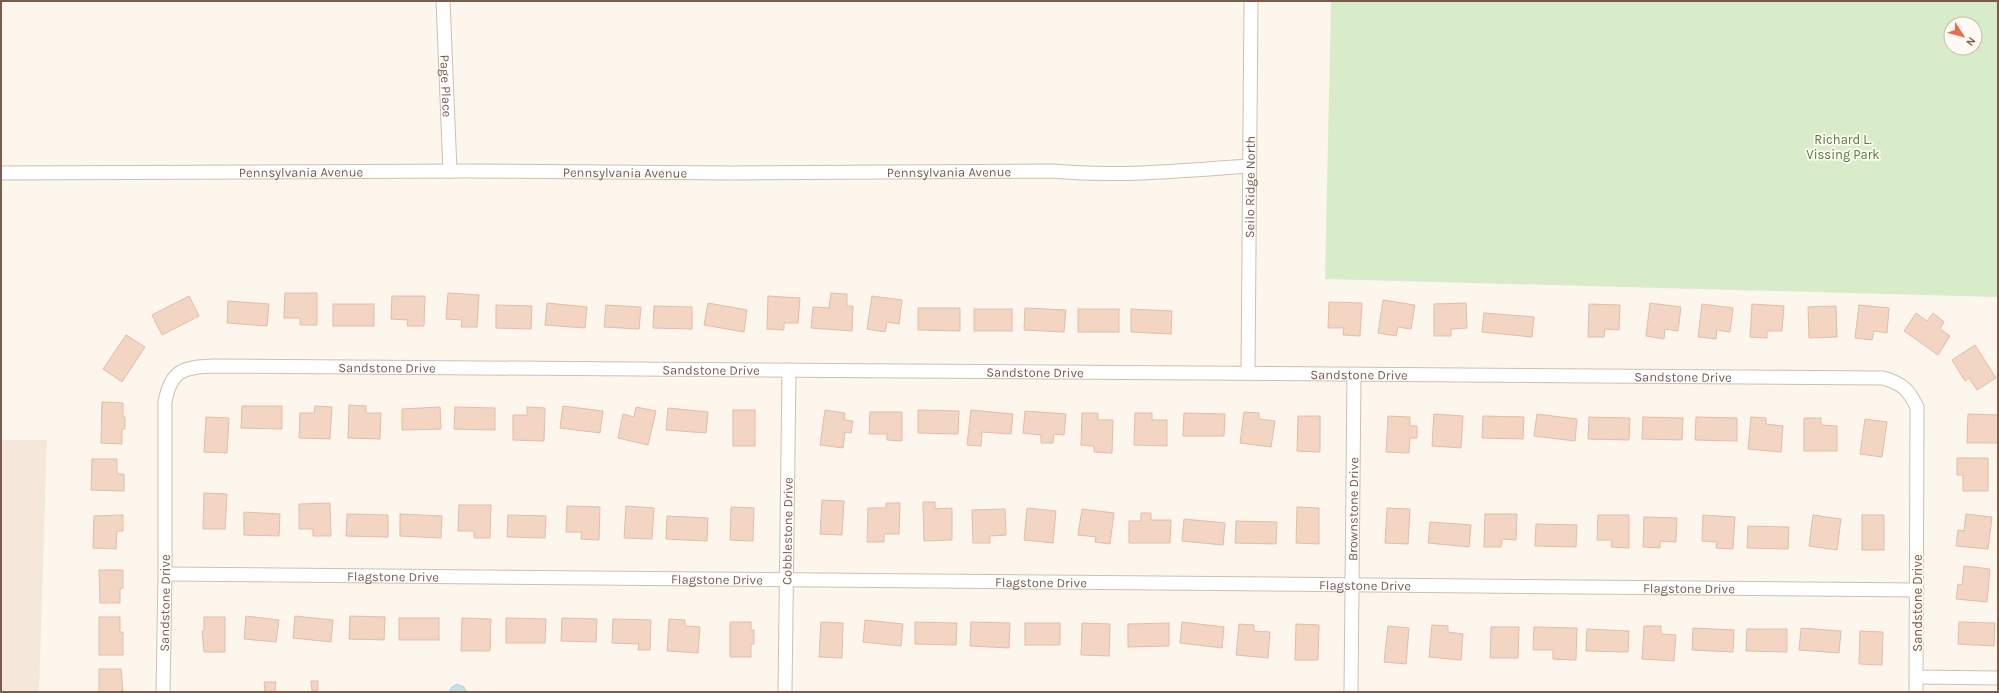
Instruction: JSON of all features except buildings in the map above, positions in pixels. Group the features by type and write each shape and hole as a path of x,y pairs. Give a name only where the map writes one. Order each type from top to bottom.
{"street":[{"name":"Page Place","path":"443,1 450,171"},
{"name":"Seilo Ridge North","path":"1248,373 1248,166 1251,1"},
{"name":"Pennsylvania Avenue","path":"1,173 450,171 733,173 1052,171 1080,174 1141,173 1248,166"},
{"name":"Sandstone Drive","path":"163,692 165,402 168,386 178,373 193,367 1883,378 1897,382 1909,391 1917,407 1916,692"},
{"name":"Cobblestone Drive","path":"785,692 789,370"},
{"name":"Brownstone Drive","path":"1351,692 1354,375"},
{"name":"Flagstone Drive","path":"165,574 1917,590"},
{"path":"1916,677 1998,678"}],"shaded area":[{"path":"1,440 47,440 39,692 1,692"}],"green space":[{"name":"Richard L. Vissing Park","path":"1331,1 1998,1 1998,297 1325,279"}],"water":[{"path":"457,684 464,687 467,692 449,692 452,687"}]}
